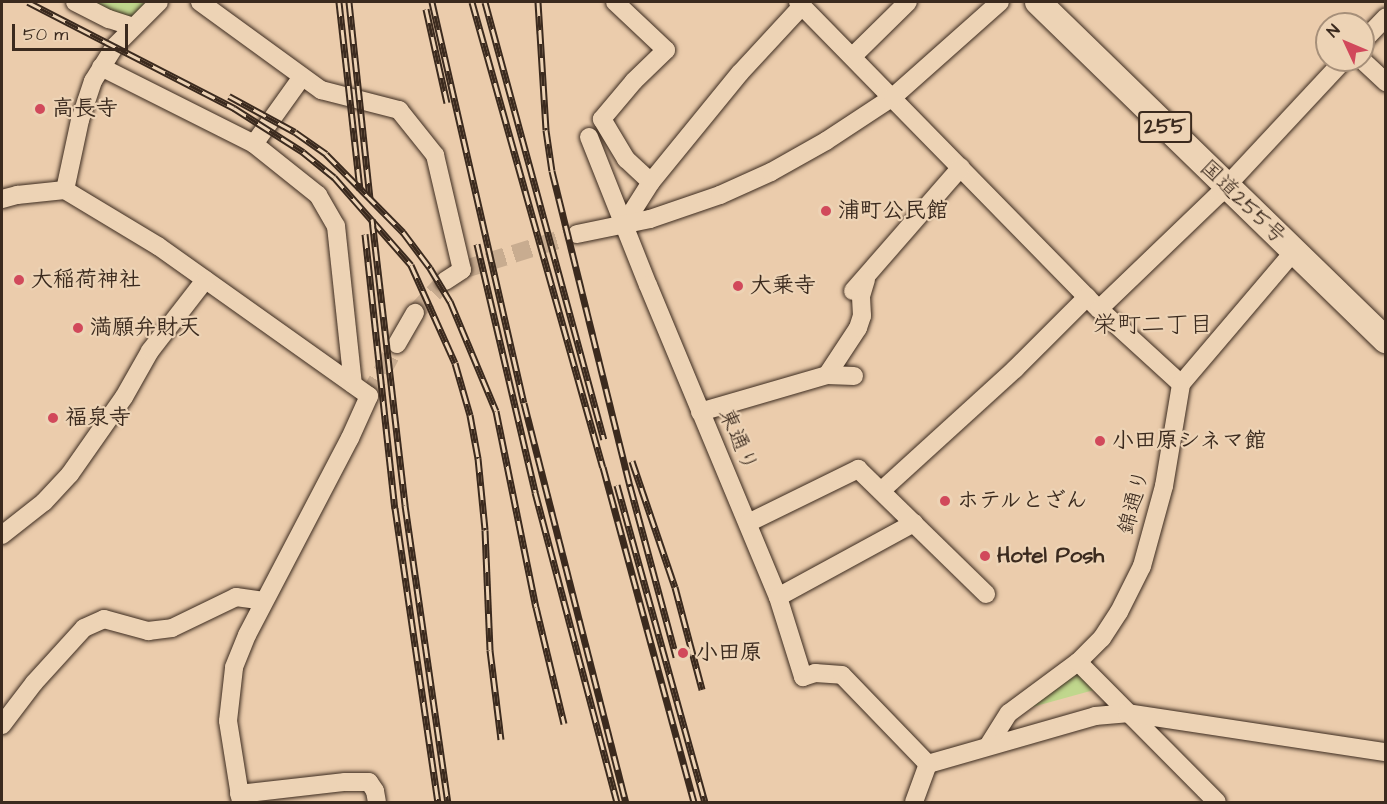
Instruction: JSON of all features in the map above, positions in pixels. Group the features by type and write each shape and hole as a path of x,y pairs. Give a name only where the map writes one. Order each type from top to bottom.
{"highway":[{"name":"国道255号","path":"1038,2 1294,251"},
{"name":"255","path":"1294,251 1386,340"}],"street":[{"path":"75,2 109,19 133,27"},
{"path":"65,190 80,120 93,81 101,67 133,27 159,2"},
{"path":"200,2 321,90 399,110 435,155 462,270 446,281"},
{"path":"615,2 666,50 634,81 602,119 626,159 651,182"},
{"path":"853,56 908,2"},
{"path":"577,234 650,219 720,195 771,172 836,136 893,97 1000,2"},
{"path":"625,223 651,182 800,4 1093,303 1180,384 1294,251"},
{"path":"1375,28 1386,17"},
{"path":"101,67 254,144 318,195 336,226 353,384"},
{"path":"882,490 1015,369 1227,186 1333,72"},
{"path":"254,144 302,76"},
{"name":"東通り","path":"589,137 700,412 778,597 802,677 814,673 842,675 928,764"},
{"path":"854,291 961,167"},
{"path":"2,199 65,190 158,246 295,346 369,396 350,438 264,601 234,668 228,721 240,798 369,782 375,791 377,802"},
{"path":"826,375 858,327 862,316 861,296 868,275"},
{"path":"2,535 44,502 70,474 124,397 150,351 205,280"},
{"path":"397,344 415,313"},
{"path":"700,412 826,375 854,376"},
{"name":"錦通り","path":"988,746 1009,713 1078,662 1107,630 1142,566 1169,463 1180,384"},
{"path":"748,522 858,469 986,594"},
{"path":"778,597 914,523"},
{"path":"5,712 84,628 104,619 148,631 172,628 236,597 264,601"},
{"path":"1078,662 1217,802"},
{"path":"914,802 928,764 1095,716 1127,713 1386,752"}],"green space":[{"path":"87,2 150,2 132,20"},
{"path":"1076,671 1094,690 1025,709"}],"tunnel":[{"path":"462,270 577,234"},
{"path":"415,313 445,281"},
{"path":"369,396 397,344"}],"railway":[{"path":"28,2 234,108 303,152 334,177 411,265 455,363 470,415 478,458 485,530 490,650 501,739"},
{"path":"339,2 360,190"},
{"path":"349,2 370,198"},
{"path":"432,2 524,403 626,802"},
{"path":"472,2 603,467 694,802"},
{"path":"485,2 604,439"},
{"path":"538,2 546,130 552,171 630,486 676,657"},
{"path":"426,9 447,103"},
{"path":"229,96 295,132 326,154 403,232 430,268 450,301 496,411 536,607 564,724"},
{"path":"372,219 405,505 448,802"},
{"path":"365,234 395,508 438,802"},
{"path":"477,244 535,492 617,802"},
{"path":"632,461 675,587 702,689"},
{"path":"617,485 705,802"}],"place":[{"name":"高長寺","path":"40,109"},
{"name":"浦町公民館","path":"826,211"},
{"name":"大稲荷神社","path":"19,280"},
{"name":"大乗寺","path":"738,286"},
{"name":"満願弁財天","path":"78,328"},
{"name":"福泉寺","path":"53,418"},
{"name":"小田原シネマ館","path":"1100,441"},
{"name":"ホテルとざん","path":"945,501"},
{"name":"Hotel Posh","path":"985,556"},
{"name":"小田原","path":"683,653"}],"district":[{"name":"栄町二丁目","path":"1153,326"}]}
